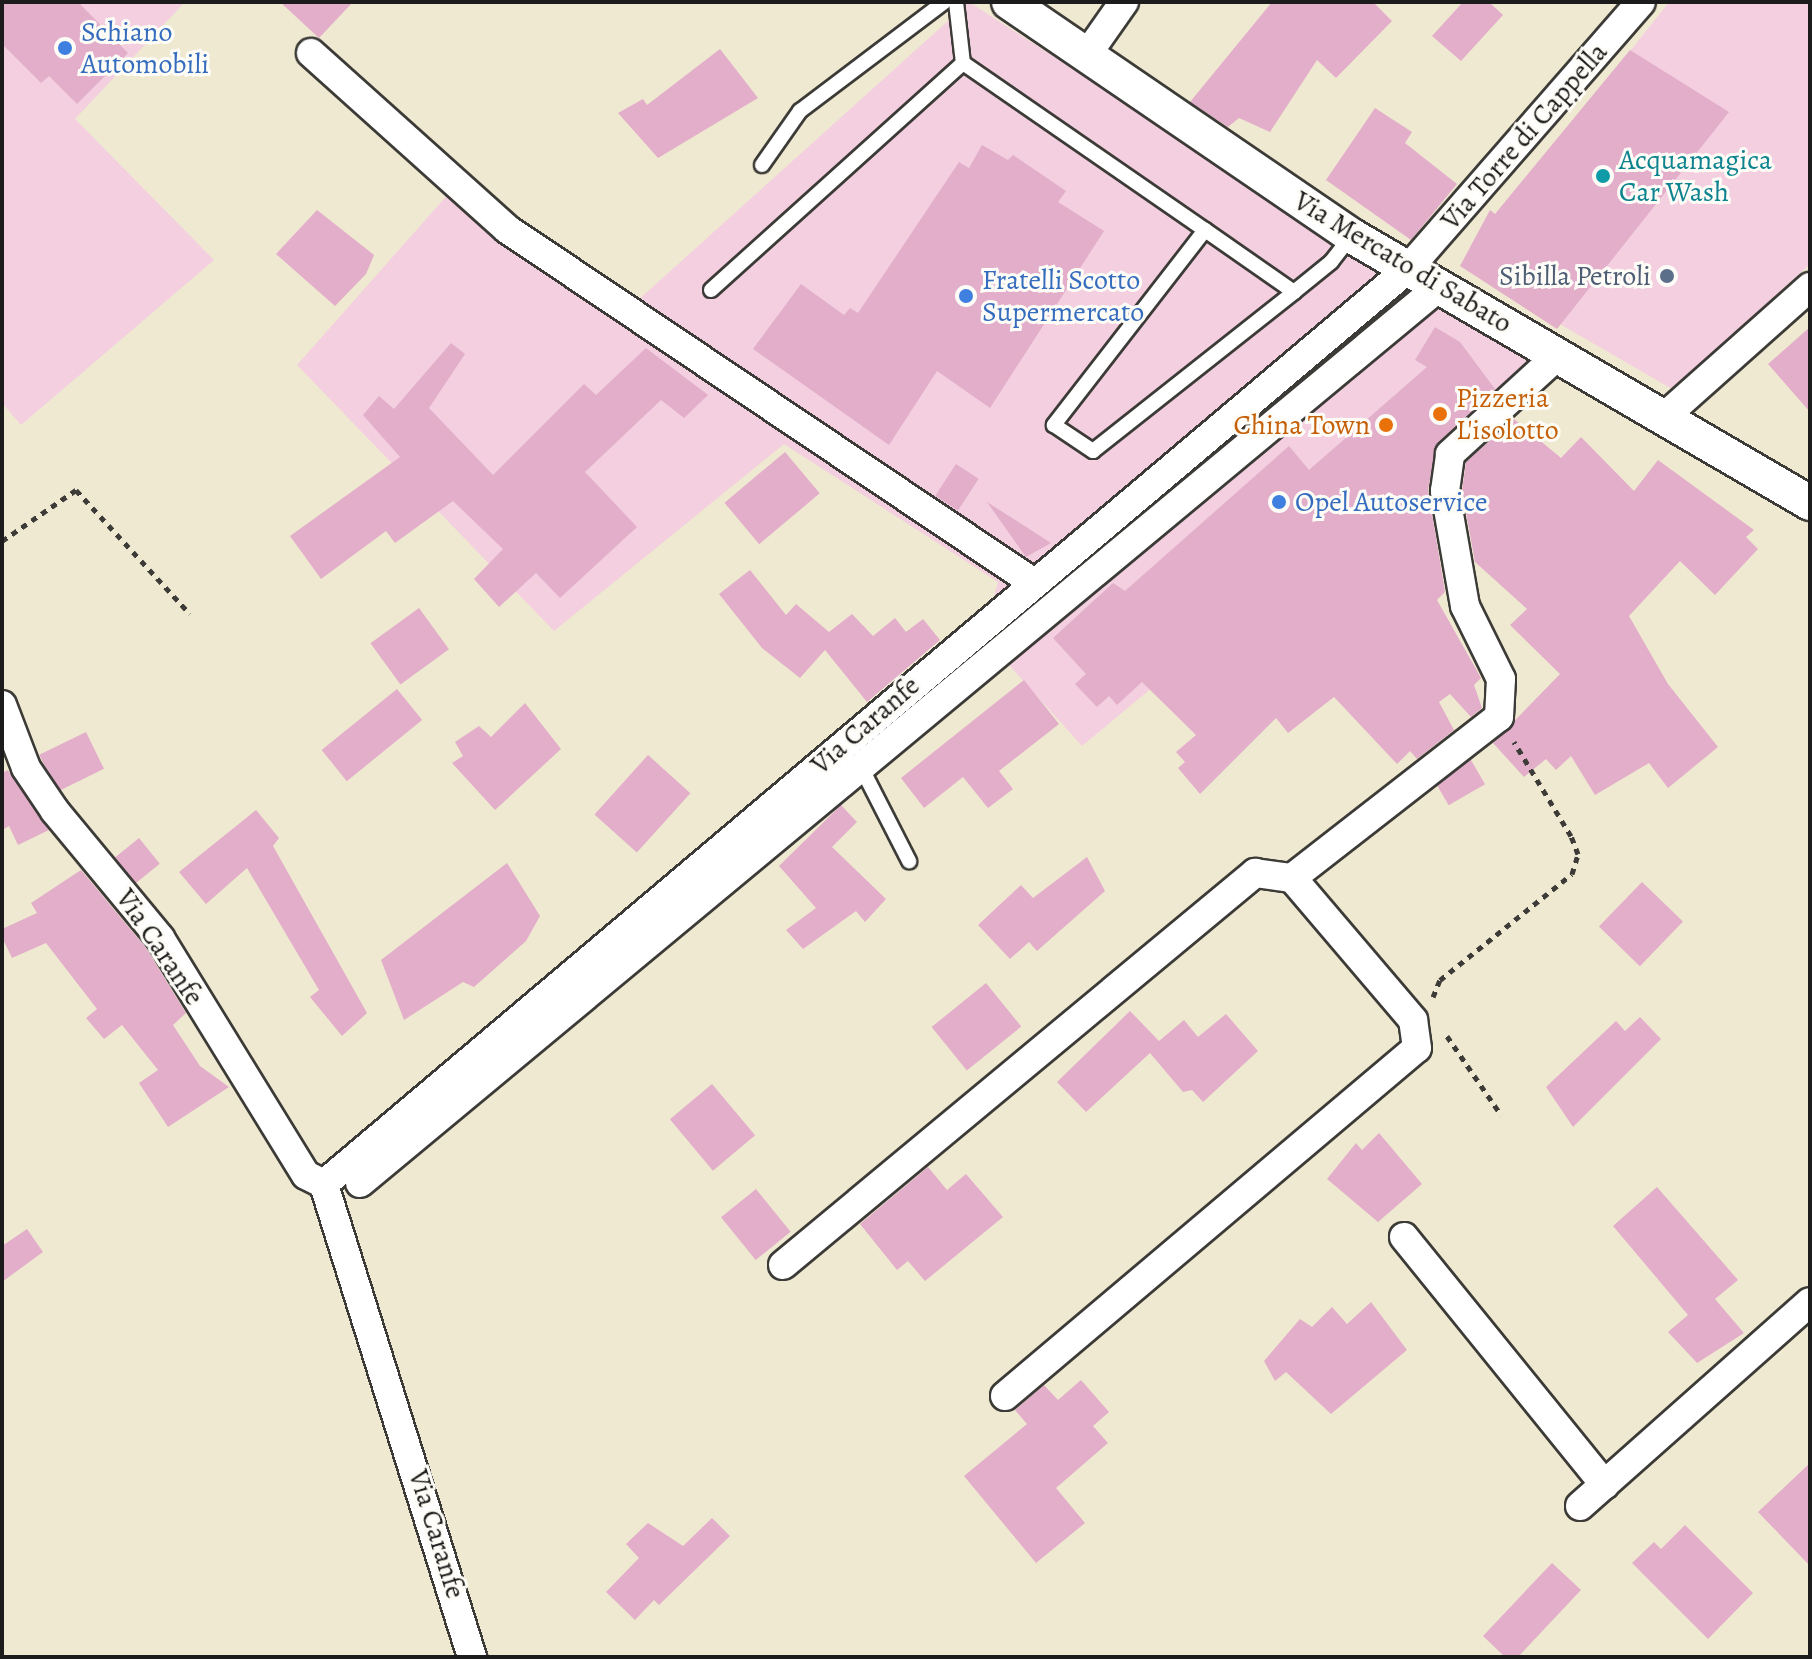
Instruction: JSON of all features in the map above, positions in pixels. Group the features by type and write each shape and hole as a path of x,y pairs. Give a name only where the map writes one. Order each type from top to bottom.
{"street":[{"name":"Via Mercato di Sabato","path":"1009,2 1352,236 1810,503"},
{"path":"1086,56 1124,2"},
{"name":"Via Torre di Cappella","path":"1408,269 1640,3"},
{"path":"311,53 507,229 1031,581"},
{"name":"Via Caranfe","path":"324,1184 1031,581 1408,269"},
{"path":"360,1183 1439,287"},
{"path":"1663,418 1810,287"},
{"path":"1292,878 1499,717 1501,679 1465,606 1445,491 1450,454 1559,354"},
{"name":"Via Caranfe","path":"2,705 40,790 160,938 306,1175 324,1184 472,1657"},
{"path":"783,1265 1255,873 1292,878 1413,1020 1417,1048 1005,1396"},
{"path":"1404,1237 1605,1485"},
{"path":"1580,1506 1810,1302"}],"lane":[{"path":"762,165 800,111 944,2"},
{"path":"956,2 963,63 1294,292"},
{"path":"711,290 963,63"},
{"path":"1205,230 1054,425 1093,451 1294,292 1352,236"},
{"path":"861,767 909,861"}],"path":[{"path":"2,541 76,490 190,614"},
{"path":"1434,1006 1440,980 1572,874 1578,854 1499,717"},
{"path":"1443,1029 1501,1115"}],"shaded area":[{"path":"2,2 185,2 75,119 214,260 21,425 2,403"},
{"path":"969,2 1538,367 1082,746 983,636 998,582 784,444 554,631 297,365 458,183 626,311"},
{"path":"1669,2 1810,2 1810,264 1672,389 1460,266"}],"building":[{"name":"Schiano Automobili","path":"2,2 78,2 128,53 77,104 49,76 41,83 2,44"},
{"path":"280,2 353,2 319,38"},
{"path":"1272,2 1373,2 1392,21 1336,78 1317,60 1270,132 1239,118 1228,127 1190,102"},
{"path":"1463,2 1489,2 1503,15 1461,61 1432,36"},
{"path":"720,49 758,98 658,158 618,113 643,99 647,105"},
{"name":"Acquamagica Car Wash","path":"1630,50 1729,112 1557,329 1460,266 1490,210 1495,214"},
{"path":"1375,108 1412,132 1405,143 1457,184 1411,240 1326,180"},
{"name":"Fratelli Scotto Supermercato","path":"982,145 1008,160 1013,155 1066,191 1058,202 1104,231 990,408 937,371 889,445 753,349 801,284 844,315 850,308 858,313 959,162 969,168"},
{"path":"317,210 374,255 366,274 335,306 276,254"},
{"path":"1435,327 1460,342 1495,389 1438,442 1428,489 1445,592 1437,600 1481,678 1474,685 1482,708 1471,717 1450,694 1439,702 1454,730 1417,759 1410,751 1397,764 1334,697 1288,733 1276,718 1200,794 1178,768 1185,762 1176,752 1196,735 1142,682 1117,705 1109,696 1097,707 1075,684 1086,674 1053,638 1113,583 1125,591 1289,446 1309,470 1427,367 1415,360"},
{"path":"1810,327 1810,412 1768,364"},
{"path":"451,343 465,354 429,408 493,475 584,384 596,395 646,348 708,395 684,418 661,400 585,472 637,527 560,598 536,573 499,607 474,579 503,549 453,501 395,543 386,531 321,579 290,536 400,457 363,415 379,396 394,409"},
{"path":"1514,419 1561,458 1581,437 1634,491 1658,460 1754,530 1746,537 1758,549 1715,595 1680,561 1629,616 1668,684 1718,747 1668,788 1649,763 1595,795 1571,756 1556,770 1546,759 1524,777 1493,743 1560,674 1510,625 1527,609 1475,562 1462,491 1466,462"},
{"path":"785,452 820,493 759,544 724,503"},
{"path":"956,464 979,479 958,511 935,496"},
{"path":"987,502 1051,543 1026,557"},
{"path":"750,570 786,615 796,604 829,632 852,614 873,636 895,618 906,632 923,619 940,640 867,702 825,650 800,678 762,648 719,594"},
{"path":"419,608 449,649 400,685 370,643"},
{"path":"1024,680 1059,724 999,771 1013,789 988,808 963,777 924,808 901,778"},
{"path":"397,689 422,720 347,781 322,750"},
{"path":"525,703 561,749 495,810 452,763 463,756 455,742 479,726 491,737"},
{"path":"86,732 104,769 57,792 39,755"},
{"path":"648,755 690,793 637,853 594,814"},
{"path":"1471,760 1485,784 1449,805 1435,781"},
{"path":"8,770 49,830 18,845 9,826 2,830 2,773"},
{"path":"841,805 857,822 832,847 886,899 865,922 856,911 803,949 786,930 816,908 779,866"},
{"path":"256,810 279,838 273,846 367,1013 342,1036 310,997 319,990 247,868 206,904 179,872"},
{"path":"139,838 160,864 136,883 115,858"},
{"path":"1087,857 1105,891 1037,951 1029,942 1010,959 978,925 1021,885 1033,898"},
{"path":"507,863 540,916 526,941 474,987 463,982 404,1020 381,960"},
{"path":"81,870 146,948 186,1013 173,1025 200,1066 229,1087 168,1127 139,1083 158,1070 122,1025 104,1039 86,1018 97,1009 46,943 12,958 2,937 2,929 37,913 31,903"},
{"path":"1642,882 1683,922 1640,966 1599,927"},
{"path":"986,983 1021,1027 967,1071 932,1027"},
{"path":"1130,1011 1159,1041 1184,1020 1198,1037 1226,1014 1258,1051 1203,1102 1192,1090 1183,1092 1150,1053 1086,1112 1057,1082"},
{"path":"1640,1017 1661,1039 1573,1127 1546,1087 1616,1021 1625,1031"},
{"path":"712,1084 755,1135 713,1171 670,1119"},
{"path":"1379,1133 1422,1184 1378,1222 1327,1179 1356,1143 1362,1150"},
{"path":"928,1167 947,1190 966,1174 1003,1217 925,1281 908,1261 897,1270 860,1224"},
{"path":"1657,1187 1738,1280 1715,1299 1744,1333 1697,1363 1668,1332 1688,1315 1613,1226"},
{"path":"756,1189 791,1232 756,1260 721,1217"},
{"path":"27,1229 43,1252 2,1282 2,1246"},
{"path":"1371,1302 1407,1350 1331,1414 1286,1372 1275,1381 1264,1361 1300,1319 1312,1327 1332,1307 1347,1324"},
{"path":"1081,1380 1109,1412 1093,1426 1108,1443 1056,1488 1085,1523 1036,1563 964,1476 1027,1424 1015,1410 1044,1385 1058,1400"},
{"path":"1810,1463 1810,1566 1758,1512"},
{"path":"712,1518 730,1536 659,1605 654,1600 635,1620 606,1592 639,1558 626,1544 648,1523 683,1546"},
{"path":"1685,1525 1753,1593 1708,1639 1632,1563 1654,1542 1661,1549"},
{"path":"1552,1563 1581,1590 1518,1657 1505,1657 1483,1636"}],"place":[{"name":"Schiano Automobili","path":"65,48"},
{"name":"Acquamagica Car Wash","path":"1603,176"},
{"name":"Sibilla Petroli","path":"1667,276"},
{"name":"Fratelli Scotto Supermercato","path":"966,296"},
{"name":"Pizzeria L'isolotto","path":"1440,414"},
{"name":"China Town","path":"1386,425"},
{"name":"Opel Autoservice","path":"1279,502"}]}
